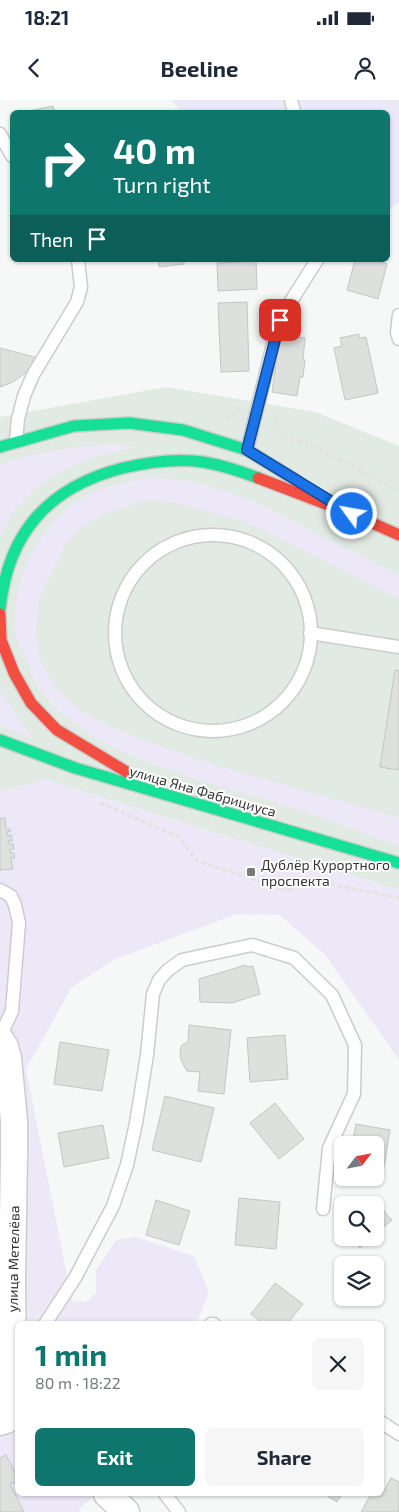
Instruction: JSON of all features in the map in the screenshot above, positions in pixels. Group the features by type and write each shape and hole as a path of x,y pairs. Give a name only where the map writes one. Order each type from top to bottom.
{"main road":[{"path":"0,447 74,426 129,423 183,430 247,450 352,514"},
{"path":"0,610 3,582 12,556 24,533 38,515 57,496 80,482 111,471 143,463 178,461 211,464 243,473 352,514 399,535"},
{"path":"0,614 1,640 14,673 31,703 57,730 173,798"},
{"name":"улица Яна Фабрициуса","path":"0,740 75,768 399,863"}],"street":[{"name":"улица Метелёва","path":"0,1038 5,1046 8,1058 14,1121 7,1159 15,1370 8,1422"},
{"path":"109,1496 126,1512"}],"lane":[{"path":"0,134 10,152"},
{"path":"16,441 18,419 24,396 33,375 78,302 80,287 78,262"},
{"path":"247,450 280,320 316,262"},
{"path":"399,314 399,339"},
{"path":"213,535 232,537 250,542 267,551 282,563 294,578 303,595 309,613 310,633 308,652 303,670 294,687 282,702 267,714 250,723 232,729 213,730 194,729 175,723 158,714 144,702 122,670 117,652 115,632 122,595 131,578 143,563 158,551 175,542 213,535"},
{"path":"310,633 399,648"},
{"path":"0,890 11,896 19,923 12,1011 0,1038"},
{"path":"47,1321 75,1278 113,1206 127,1165 136,1124 147,1055 153,994 164,975 182,960 252,945 294,958 332,995 355,1045 354,1094 328,1148 322,1209"},
{"path":"384,1424 399,1434"},
{"path":"167,1496 179,1512"}],"path":[{"path":"274,414 276,424 286,438 315,447 399,491"},
{"path":"99,803 179,837 197,860 287,890 315,881 399,898"}],"shaded area":[{"path":"171,100 399,100 399,202 390,209 390,110 179,110"},
{"path":"166,387 315,412 399,446 399,890 46,780 0,791 0,417"},
{"path":"113,444 138,447 84,461 51,478 23,501 11,516 0,537 0,465 42,453"},
{"path":"152,477 196,482 251,500 399,575 399,597 390,595 320,558 241,520 177,503 145,500 110,512 86,524 65,545 39,599 36,632 41,662 55,687 82,712 122,732 211,764 399,818 399,846 292,808 186,776 123,751 93,736 68,718 39,688 17,639 15,618 17,595 21,580 34,549 49,527 79,500 105,488"},
{"path":"0,690 32,739 0,725"},
{"path":"46,780 399,890 399,1060 326,956 280,915 237,914 113,960 72,987 26,1069 72,1301 85,1302 96,1293 96,1270 116,1240 136,1237 194,1256 209,1293 197,1321 15,1321 15,1496 95,1496 83,1505 78,1512 0,1512 0,791"}],"building":[{"path":"53,106 54,110 34,110"},
{"path":"158,262 184,262 184,264 159,267"},
{"path":"256,262 257,289 218,291 217,263"},
{"path":"354,262 380,262 387,264 378,299 347,290"},
{"path":"247,302 249,371 221,372 218,303"},
{"path":"282,320 296,322 299,337 305,338 303,377 300,377 297,396 272,392"},
{"path":"359,334 359,338 366,337 378,393 345,400 334,348 342,346 340,338"},
{"path":"0,348 38,358 28,371 13,382 0,387"},
{"path":"395,670 399,671 399,770 380,767"},
{"path":"0,818 5,818 6,829 11,831 7,832 7,836 11,835 12,841 8,841 9,844 13,844 14,849 10,850 10,853 14,853 15,858 11,858 13,869 0,870"},
{"path":"246,965 247,967 253,966 260,994 232,1003 200,1002 199,979"},
{"path":"189,1025 231,1030 224,1094 198,1091 200,1072 187,1071 181,1060 180,1050 182,1045 188,1042"},
{"path":"285,1035 288,1079 250,1082 247,1038"},
{"path":"60,1042 109,1050 102,1091 54,1084"},
{"path":"165,1096 214,1108 201,1162 152,1150"},
{"path":"275,1103 304,1139 279,1159 250,1123"},
{"path":"356,1124 390,1130 384,1167 384,1136 354,1136"},
{"path":"103,1125 109,1158 64,1167 58,1133"},
{"path":"239,1198 280,1202 276,1249 235,1245"},
{"path":"156,1200 190,1211 179,1245 146,1235"},
{"path":"384,1211 392,1220 384,1227"},
{"path":"275,1283 303,1304 289,1321 259,1321 251,1314"},
{"path":"6,1455 15,1472 15,1482 10,1484 24,1512 0,1512 0,1458"},
{"path":"391,1478 399,1482 399,1512 361,1512 370,1496 381,1497 384,1496 384,1491"},
{"path":"327,1496 341,1496 337,1502"}],"traffic: fast":[{"path":"0,447 74,426 129,423 183,430 247,450 296,480"},
{"path":"0,609 12,557 23,536 37,517 54,501 74,487 97,476 123,468 153,462 173,461 210,463 258,478"},
{"path":"0,740 75,768 399,863"}],"traffic: jam":[{"path":"258,478 352,514"},
{"path":"337,505 352,514 399,535"},
{"path":"0,614 1,640 14,673 31,703 57,730 130,774"}],"place":[{"name":"Дублёр Курортного проспекта","path":"251,872"}],"route":[{"path":"280,320 247,450 352,514"}]}
